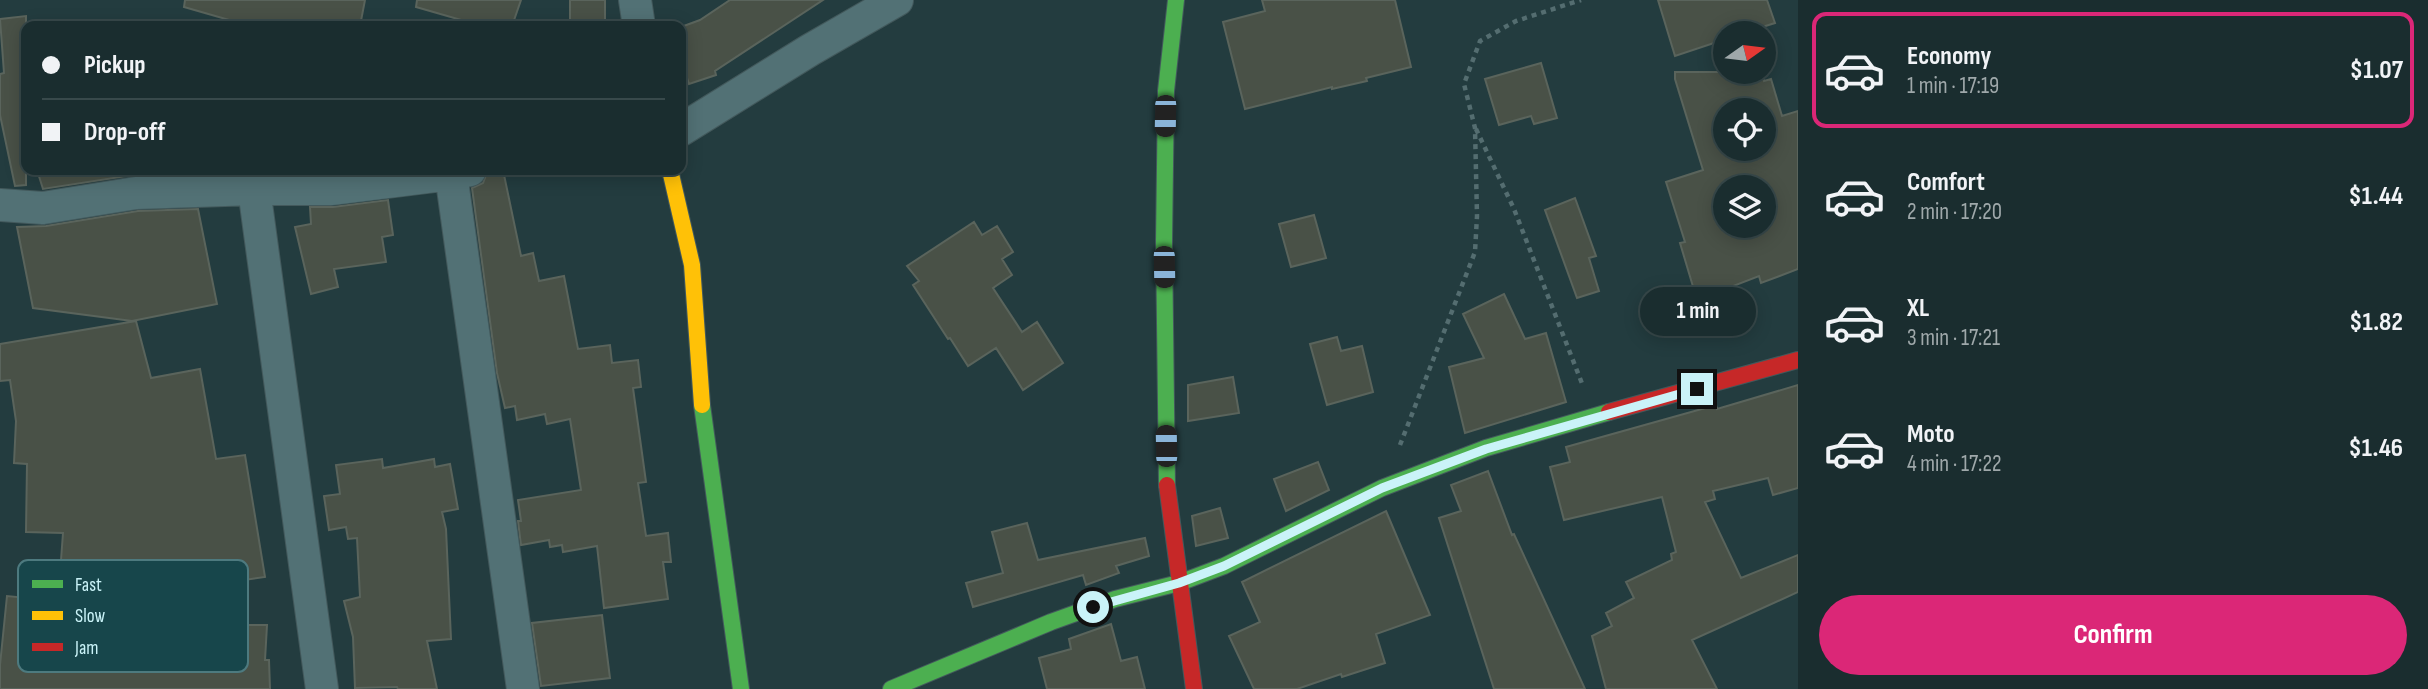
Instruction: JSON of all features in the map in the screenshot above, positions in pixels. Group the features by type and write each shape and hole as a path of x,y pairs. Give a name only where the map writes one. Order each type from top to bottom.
{"street":[{"path":"635,0 638,21"},
{"path":"686,128 810,50 897,0"},
{"path":"1176,0 1166,91 1164,242 1167,497 1194,689"},
{"path":"0,205 43,208 136,193 331,189 437,175"},
{"path":"460,175 523,689"},
{"path":"671,175 692,265 703,417 741,689"},
{"path":"254,189 322,689"},
{"path":"891,689 1051,622 1115,599 1179,583 1224,566 1382,488 1486,449 1798,360"}],"path":[{"path":"1581,0 1516,21 1480,41 1464,85 1475,128 1514,209 1595,416"},
{"path":"1382,488 1475,252 1475,128"}],"building":[{"path":"185,0 365,0 361,21 233,21 184,7"},
{"path":"417,0 521,0 514,21 465,21 416,7"},
{"path":"570,0 605,0 605,21 570,21"},
{"path":"730,0 823,0 715,71 716,75 689,84 686,75 686,25 700,20"},
{"path":"1262,0 1395,0 1411,67 1366,78 1367,81 1245,109 1223,22 1265,11"},
{"path":"1658,0 1767,0 1774,21 1713,21 1713,43 1675,56"},
{"path":"26,16 26,21 21,21 21,175 26,175 26,185 15,186 0,115 0,74 4,73 0,19"},
{"path":"1541,63 1557,118 1534,124 1531,116 1499,125 1485,79"},
{"path":"1675,72 1713,72 1713,84 1772,84 1782,116 1798,111 1798,269 1761,283 1759,276 1697,300 1680,243 1685,242 1666,182 1703,170"},
{"path":"39,175 133,175 43,189"},
{"path":"486,175 504,175 521,256 533,253 539,281 564,276 578,349 610,345 612,363 638,360 641,387 633,388 646,482 638,483 646,536 668,533 671,562 663,562 668,599 604,608 597,546 563,552 562,545 550,547 549,540 521,545 518,500 581,490 570,419 547,424 545,414 517,420 515,406 505,408 497,373 472,188 483,183"},
{"path":"1575,198 1596,256 1589,258 1599,291 1577,298 1545,210"},
{"path":"388,200 393,235 382,237 386,262 334,269 338,287 311,294 295,227 311,224 310,207"},
{"path":"198,209 217,304 132,321 33,308 17,227 46,226 138,211"},
{"path":"1314,215 1326,258 1291,267 1279,224"},
{"path":"974,222 982,235 997,226 1013,252 1002,259 1012,275 993,288 1022,332 1037,322 1063,363 1023,390 996,348 968,366 913,285 919,281 907,266"},
{"path":"1504,294 1525,339 1546,333 1566,402 1465,433 1449,367 1484,358 1463,314"},
{"path":"136,321 151,378 200,369 216,459 245,455 265,577 248,579 248,560 61,560 63,533 26,532 27,464 14,463 16,421 10,380 0,381 0,344"},
{"path":"1337,337 1341,351 1362,346 1373,392 1327,405 1310,344"},
{"path":"1233,377 1239,413 1188,421 1188,385"},
{"path":"1798,385 1798,488 1773,495 1768,478 1713,491 1715,499 1705,502 1741,578 1798,555 1798,592 1692,640 1717,689 1606,689 1592,636 1612,626 1606,613 1634,598 1626,582 1672,560 1671,554 1676,552 1662,497 1564,520 1550,467 1570,462 1566,447 1716,405 1717,409"},
{"path":"382,459 383,468 434,459 435,467 450,464 458,509 442,512 446,529 451,639 427,641 437,689 355,688 353,637 344,601 360,597 357,538 348,539 346,527 329,530 324,496 340,494 336,465"},
{"path":"1318,462 1329,490 1286,511 1274,479"},
{"path":"1488,471 1512,535 1514,534 1585,689 1494,689 1439,518 1461,511 1451,485"},
{"path":"1220,508 1228,538 1196,546 1192,516"},
{"path":"1386,511 1430,615 1376,634 1385,663 1297,689 1254,689 1229,636 1260,622 1242,582"},
{"path":"1027,523 1038,560 1145,538 1149,556 1116,566 1119,573 1086,585 1083,575 973,607 966,583 1003,573 992,532"},
{"path":"7,596 18,597 18,672 248,672 248,625 267,625 265,660 269,660 270,689 0,689"},
{"path":"602,615 610,678 541,686 532,623"},
{"path":"1111,624 1121,661 1137,657 1145,689 1047,689 1039,658 1071,649 1069,639"}],"traffic: fast":[{"path":"1167,485 1164,242 1166,91 1176,0"},
{"path":"702,405 741,689"},
{"path":"891,689 1051,622 1115,599 1179,583 1224,566 1382,488 1486,448 1609,412"}],"traffic: slow":[{"path":"671,175 692,265 702,405"}],"traffic: jam":[{"path":"1609,412 1798,360"},
{"path":"1167,485 1194,689"}],"route":[{"path":"1093,607 1179,583 1224,566 1382,488 1486,449 1697,389"}]}
